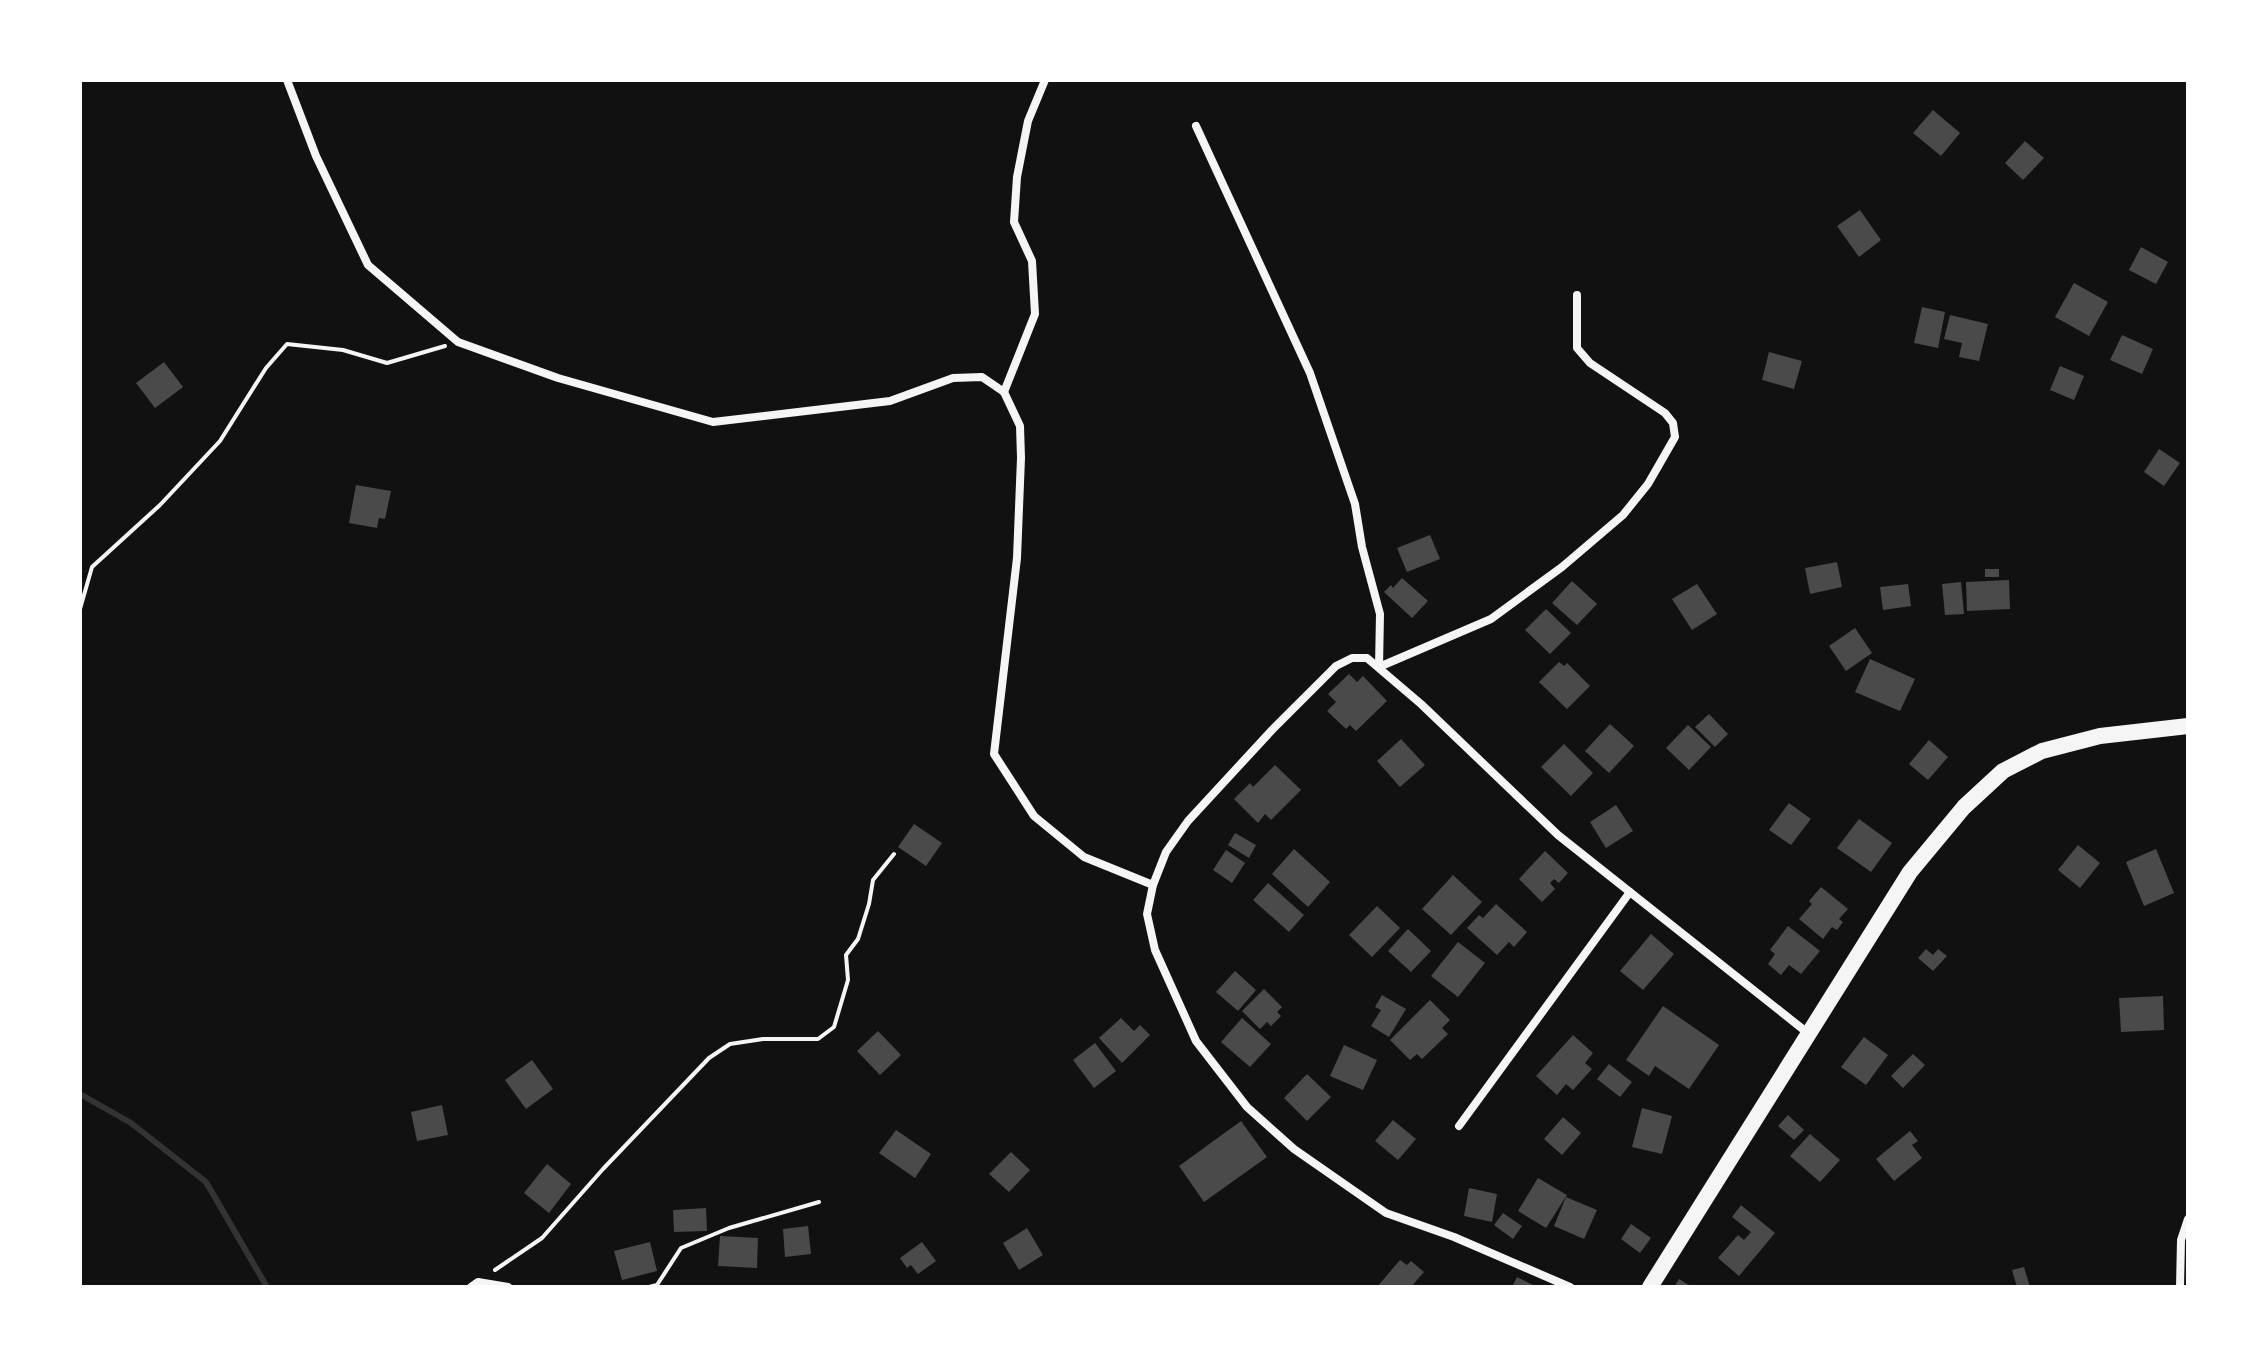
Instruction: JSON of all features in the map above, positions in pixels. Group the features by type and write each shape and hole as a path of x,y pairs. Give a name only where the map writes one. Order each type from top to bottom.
{"main road":[{"path":"1650,1287 1910,872 1964,807 2003,771 2042,751 2100,736 2188,726"}],"street":[{"path":"287,80 316,156 368,265 458,342 558,378 713,422 890,401 953,378 982,377 1004,392 1020,426 1021,473 1017,558 994,754 1034,816 1084,857 1153,885"},
{"path":"1004,392 1035,314 1032,261 1014,222 1017,177 1028,121 1045,80"},
{"path":"1196,126 1310,373 1355,504 1362,547 1380,614 1379,667"},
{"path":"1379,667 1491,619 1562,567 1623,515 1648,484 1675,437 1673,423 1665,413 1590,363 1577,348 1577,295"},
{"path":"1570,1287 1454,1237 1386,1213 1294,1149 1247,1107 1196,1041 1155,950 1147,914 1153,885 1166,852 1188,821 1336,666 1359,657 1367,658 1421,704 1558,835 1809,1034"},
{"path":"1459,1126 1630,892"},
{"path":"2180,1287 2181,1240 2188,1219"},
{"path":"474,1284 508,1287"}],"path":[{"path":"80,609 92,567 160,505 220,441 266,368 287,344 343,350 387,363 458,342"},
{"path":"474,1284 542,1238 709,1058 730,1044 763,1039 818,1039 834,1027 848,980 846,955 858,939 873,880 894,854"},
{"path":"649,1287 657,1285 681,1248 729,1228 819,1202"}],"building":[{"path":"1933,110 1960,133 1941,156 1913,133"},
{"path":"2025,141 2044,158 2023,180 2005,163"},
{"path":"1860,210 1881,240 1859,257 1837,226"},
{"path":"2141,247 2168,262 2156,284 2129,270"},
{"path":"2074,283 2108,302 2089,336 2055,317"},
{"path":"1922,307 1945,312 1938,348 1914,343"},
{"path":"1950,315 1988,324 1979,361 1959,357 1962,343 1944,339"},
{"path":"2122,335 2153,349 2142,374 2110,360"},
{"path":"1769,352 1802,361 1794,389 1762,380"},
{"path":"164,362 183,387 155,408 136,383"},
{"path":"2060,366 2084,376 2074,400 2050,390"},
{"path":"2159,449 2180,463 2164,486 2144,472"},
{"path":"356,485 391,491 385,519 379,518 377,528 349,523"},
{"path":"1430,535 1440,559 1407,572 1397,548"},
{"path":"1837,562 1842,587 1810,594 1805,568"},
{"path":"1985,569 1999,569 1999,577 1985,577"},
{"path":"1402,578 1428,601 1412,618 1384,592"},
{"path":"2009,580 2010,609 1967,611 1966,582"},
{"path":"1572,581 1597,604 1577,625 1552,603"},
{"path":"1961,582 1964,614 1945,615 1942,584"},
{"path":"1697,584 1717,614 1692,630 1672,599"},
{"path":"1908,584 1911,606 1883,610 1880,587"},
{"path":"1546,609 1571,633 1550,654 1525,630"},
{"path":"1855,628 1872,653 1846,671 1829,646"},
{"path":"1870,659 1915,679 1900,711 1855,692"},
{"path":"1559,662 1564,666 1567,663 1590,686 1567,709 1539,682"},
{"path":"1349,674 1357,682 1363,676 1387,701 1356,731 1350,725 1346,729 1327,711 1336,702 1328,694"},
{"path":"1709,714 1728,734 1715,747 1695,727"},
{"path":"1610,724 1634,746 1609,773 1585,751"},
{"path":"1688,725 1711,747 1689,770 1666,748"},
{"path":"1401,739 1425,765 1400,787 1377,761"},
{"path":"1929,740 1948,757 1928,780 1909,764"},
{"path":"1564,744 1593,773 1571,796 1541,767"},
{"path":"1275,765 1301,790 1271,820 1265,814 1258,823 1234,799 1250,783 1253,787"},
{"path":"1789,803 1811,819 1791,845 1769,830"},
{"path":"1616,805 1633,831 1606,848 1590,822"},
{"path":"1859,819 1892,843 1871,872 1837,848"},
{"path":"914,824 942,843 926,866 898,847"},
{"path":"1235,833 1256,845 1249,858 1228,845"},
{"path":"2078,845 2100,863 2080,888 2058,870"},
{"path":"1294,849 1330,882 1308,907 1272,874"},
{"path":"2156,849 2174,893 2144,906 2126,862"},
{"path":"1226,850 1245,863 1232,883 1213,870"},
{"path":"1545,851 1568,873 1559,883 1554,879 1550,883 1555,889 1542,902 1519,879"},
{"path":"1453,875 1482,902 1451,935 1422,909"},
{"path":"1268,883 1304,915 1289,932 1253,900"},
{"path":"1821,887 1848,909 1839,919 1843,922 1837,930 1832,927 1823,939 1799,919"},
{"path":"1496,904 1527,932 1514,947 1509,942 1497,955 1467,928 1479,915 1483,918"},
{"path":"1377,906 1400,928 1372,957 1349,935"},
{"path":"1788,926 1820,951 1801,974 1789,965 1781,975 1768,964 1775,954 1770,950"},
{"path":"1408,929 1431,951 1411,972 1388,951"},
{"path":"1651,934 1674,954 1643,990 1620,971"},
{"path":"1458,942 1485,963 1458,997 1431,976"},
{"path":"1926,949 1933,955 1938,949 1947,956 1933,971 1918,958"},
{"path":"1235,971 1256,990 1238,1011 1216,992"},
{"path":"1264,989 1282,1007 1277,1012 1281,1016 1271,1026 1267,1022 1260,1029 1242,1011"},
{"path":"1382,995 1406,1009 1389,1037 1371,1026 1381,1010 1375,1007"},
{"path":"2163,996 2164,1030 2121,1032 2119,998"},
{"path":"1430,1000 1450,1020 1442,1028 1448,1034 1422,1059 1417,1054 1410,1060 1390,1040"},
{"path":"1663,1006 1719,1045 1689,1089 1655,1066 1649,1076 1626,1060"},
{"path":"1121,1018 1134,1031 1140,1025 1150,1035 1122,1063 1099,1038"},
{"path":"1242,1018 1271,1044 1250,1067 1221,1042"},
{"path":"878,1031 901,1055 880,1075 857,1051"},
{"path":"1573,1035 1593,1053 1585,1063 1592,1069 1573,1090 1566,1084 1557,1095 1536,1076"},
{"path":"1864,1037 1888,1055 1866,1085 1841,1067"},
{"path":"1095,1043 1116,1071 1094,1088 1073,1060"},
{"path":"1344,1045 1377,1060 1363,1090 1330,1076"},
{"path":"1913,1054 1925,1065 1903,1088 1891,1076"},
{"path":"532,1060 553,1089 526,1109 505,1080"},
{"path":"1609,1064 1632,1082 1620,1097 1597,1079"},
{"path":"1307,1074 1331,1097 1307,1121 1284,1098"},
{"path":"442,1105 448,1135 417,1141 411,1112"},
{"path":"1642,1108 1672,1116 1662,1154 1632,1147"},
{"path":"1788,1115 1804,1130 1794,1140 1778,1126"},
{"path":"1563,1117 1581,1133 1562,1155 1544,1139"},
{"path":"1393,1120 1416,1139 1398,1160 1375,1141"},
{"path":"1241,1121 1267,1157 1204,1202 1179,1166"},
{"path":"896,1130 931,1154 915,1178 879,1153"},
{"path":"1910,1131 1918,1141 1912,1145 1922,1158 1894,1181 1876,1159"},
{"path":"1810,1134 1840,1160 1820,1182 1790,1156"},
{"path":"1011,1152 1030,1170 1009,1192 989,1174"},
{"path":"547,1164 571,1184 549,1213 524,1193"},
{"path":"1538,1178 1567,1195 1546,1228 1518,1211"},
{"path":"1469,1188 1497,1194 1492,1222 1464,1216"},
{"path":"1566,1197 1597,1210 1584,1239 1554,1226"},
{"path":"1741,1205 1775,1233 1739,1276 1718,1258 1738,1235 1744,1240 1751,1232 1732,1217"},
{"path":"706,1208 707,1231 674,1232 673,1210"},
{"path":"1503,1213 1522,1226 1513,1239 1494,1225"},
{"path":"1631,1224 1651,1238 1640,1253 1621,1239"},
{"path":"808,1226 811,1254 785,1257 783,1229"},
{"path":"1027,1228 1043,1255 1019,1270 1003,1243"},
{"path":"720,1236 758,1238 757,1268 718,1266"},
{"path":"650,1242 657,1271 622,1280 614,1251"},
{"path":"922,1242 936,1261 918,1274 911,1265 907,1268 900,1258"},
{"path":"1400,1260 1407,1265 1411,1261 1424,1272 1411,1287 1377,1287"},
{"path":"2024,1267 2030,1287 2017,1287 2012,1270"},
{"path":"1517,1277 1537,1287 1512,1287"},
{"path":"1679,1279 1692,1287 1674,1287"}],"waterway":[{"path":"80,1094 131,1123 206,1182 267,1287"}]}
